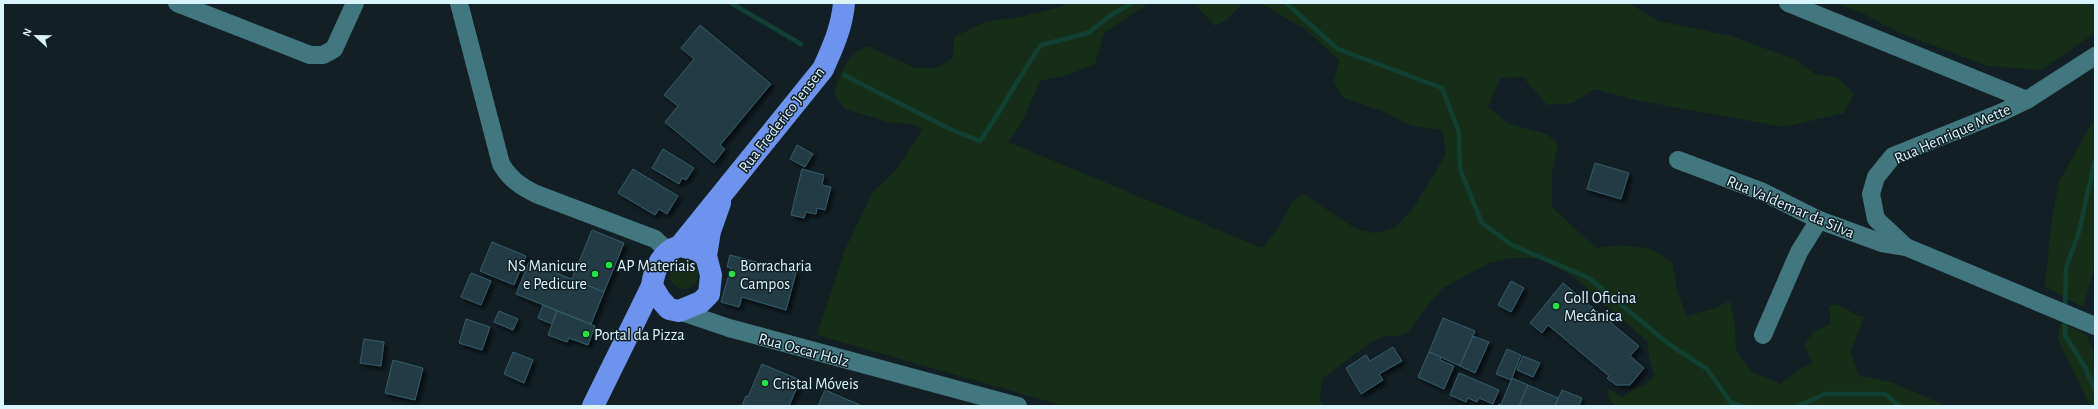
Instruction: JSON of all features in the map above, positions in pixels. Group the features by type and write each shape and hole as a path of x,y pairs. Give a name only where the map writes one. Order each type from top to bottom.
{"main road":[{"name":"Rua Frederico Jensen","path":"593,406 619,350 652,286 653,274 658,264 674,248 727,187 823,69 836,40 843,17 844,3"},
{"name":"Rua Frederico Jensen","path":"619,350 637,328 653,316 701,302 709,294 711,275 706,256 716,211 727,187"},
{"path":"674,248 697,250 706,256"},
{"path":"652,286 660,299 674,310"}],"street":[{"path":"177,3 310,55 323,55 334,49 355,3"},
{"path":"459,3 501,164 508,176 518,185 536,194 674,248"},
{"path":"1788,3 2027,100"},
{"name":"Rua Henrique Mette","path":"2095,56 2027,100 2000,113 1893,156 1876,177 1871,194 1876,219 1906,247 2095,326"},
{"name":"Rua Valdemar da Silva","path":"1678,160 1763,192 1819,220 1882,242 1906,247"},
{"path":"1763,335 1799,252 1819,220"},
{"name":"Rua Oscar Holz","path":"709,294 709,310 729,328"},
{"name":"Rua Oscar Holz","path":"674,310 729,328 1018,406"}],"green space":[{"path":"1067,3 1149,3 1104,33 1095,64 1068,75 1040,81 1021,124 1008,142 1262,248 1279,227 1292,202 1304,194 1356,229 1375,233 1395,228 1414,207 1446,154 1442,130 1412,126 1387,113 1342,97 1334,82 1339,60 1305,29 1260,3 1628,3 1659,21 1731,36 1796,60 1815,74 1838,78 1854,94 1844,113 1784,127 1640,101 1594,89 1573,103 1547,105 1523,77 1500,78 1488,107 1509,124 1547,134 1558,144 1552,173 1552,207 1596,248 1620,245 1651,249 1672,262 1677,290 1686,316 1710,310 1730,301 1735,325 1736,350 1752,372 1780,384 1800,369 1812,363 1804,344 1814,332 1831,324 1829,306 1837,304 1855,314 1864,317 1851,351 1858,375 1894,383 1946,406 1617,406 1610,401 1607,388 1623,397 1634,388 1642,387 1655,376 1649,358 1647,341 1573,276 1538,258 1512,258 1489,263 1443,288 1427,306 1408,332 1400,336 1383,336 1364,347 1322,379 1320,400 1323,406 1064,406 817,335 845,250 872,193 896,170 923,129 912,124 888,122 845,109 834,94 839,78 849,60 860,50 868,46 915,68 936,68 953,58 954,37 985,22 1020,17 1061,7"},
{"path":"1194,3 1243,3 1226,20 1215,26"},
{"path":"1835,3 2095,3 2095,33 2041,70 1988,66 1898,32 1862,13"},
{"path":"2095,117 2095,265 2083,307 2045,287 2051,225 2059,182"},
{"path":"684,261 694,265 698,275 694,285 684,289 674,285 670,275 674,265"},
{"path":"2061,322 2086,334 2095,357 2095,406 2090,406 2057,337"}],"building":[{"path":"700,25 771,84 720,145 725,149 714,163 665,122 678,106 664,95 694,59 681,48"},
{"path":"797,145 813,154 805,167 790,159"},
{"path":"663,149 694,168 686,180 682,178 679,184 652,168"},
{"path":"1595,163 1629,173 1621,199 1587,189"},
{"path":"633,169 678,196 667,214 659,209 655,215 618,193"},
{"path":"802,169 824,175 822,185 831,187 825,210 817,208 816,214 806,212 804,218 791,215"},
{"path":"592,230 624,243 604,292 572,279"},
{"path":"492,242 526,256 514,285 480,271"},
{"path":"730,255 796,273 786,310 742,297 739,307 721,302 731,268 727,267"},
{"path":"529,262 604,292 591,324 516,294"},
{"path":"471,273 491,281 481,305 461,297"},
{"path":"1511,281 1524,288 1511,312 1498,305"},
{"path":"1563,283 1639,346 1630,356 1644,368 1630,385 1616,385 1607,378 1609,376 1548,325 1542,333 1530,323"},
{"path":"543,305 557,311 552,324 538,318"},
{"path":"499,311 518,319 513,330 494,322"},
{"path":"557,311 595,326 588,345 569,338 567,342 548,335"},
{"path":"1443,318 1475,331 1460,366 1429,352"},
{"path":"466,319 490,327 482,350 459,343"},
{"path":"1473,336 1489,342 1475,373 1460,366"},
{"path":"364,339 384,342 381,366 360,363"},
{"path":"1393,347 1402,361 1379,374 1383,380 1361,394 1346,368 1366,355 1370,361"},
{"path":"1507,349 1521,355 1511,380 1496,374"},
{"path":"513,352 533,360 524,383 504,374"},
{"path":"1429,352 1441,357 1440,360 1454,366 1444,389 1418,377"},
{"path":"1523,356 1540,363 1533,377 1517,370"},
{"path":"393,360 423,368 415,400 385,393"},
{"path":"762,364 800,380 789,406 742,406 746,396 748,397"},
{"path":"1459,373 1499,390 1493,404 1479,398 1477,402 1468,398 1466,402 1450,395"},
{"path":"1512,378 1528,385 1519,406 1498,406 1499,404 1501,405"},
{"path":"1528,385 1558,398 1555,406 1519,406"},
{"path":"825,390 860,405 860,406 818,406"},
{"path":"1562,390 1582,398 1579,406 1555,406"}],"waterway":[{"path":"731,3 801,44"},
{"path":"844,75 952,130 980,141 1041,45 1088,33 1111,15 1132,3"},
{"path":"1286,3 1338,49 1442,88 1459,132 1460,169 1482,223 1512,245 1589,278 1670,345 1707,369 1731,403 1743,406"},
{"path":"2065,308 2066,268 2079,232 2095,160"},
{"path":"2065,318 2065,335 2085,367 2095,390"},
{"path":"1798,406 1825,394 1885,394 1899,406"}],"place":[{"name":"AP Materiais","path":"609,265"},
{"name":"NS Manicure e Pedicure","path":"595,274"},
{"name":"Borracharia Campos","path":"732,274"},
{"name":"Goll Oficina Mecânica","path":"1556,306"},
{"name":"Portal da Pizza","path":"586,334"},
{"name":"Cristal Móveis","path":"765,383"}]}
